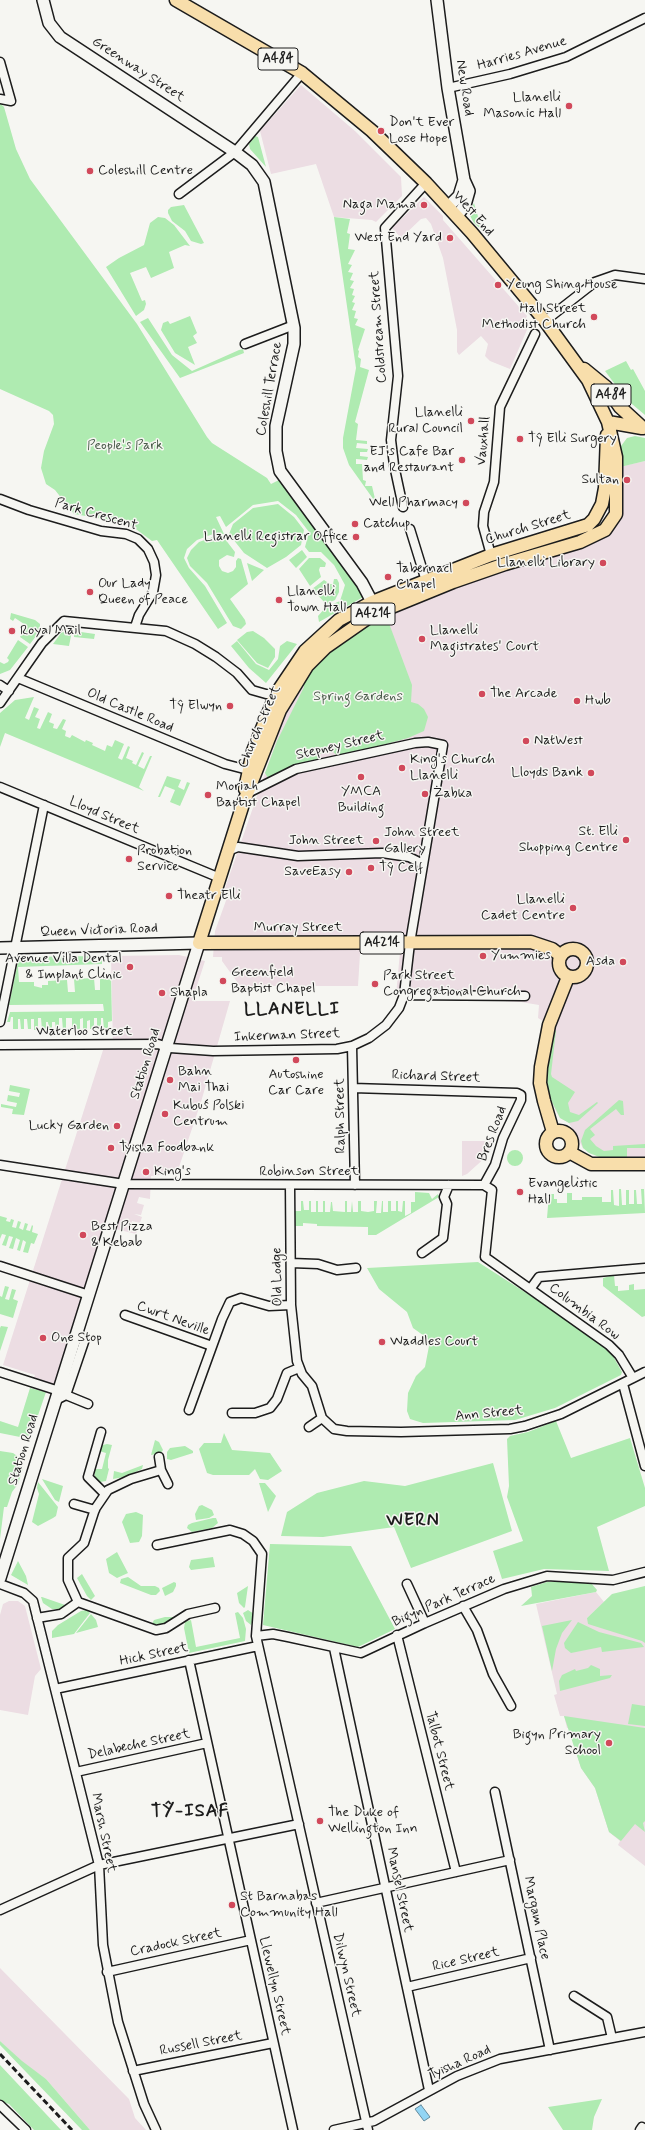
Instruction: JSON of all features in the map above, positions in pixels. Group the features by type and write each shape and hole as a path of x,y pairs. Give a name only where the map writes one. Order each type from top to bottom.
{"main road":[{"name":"Greenway Street","path":"43,0 49,23 69,43 235,152"},
{"name":"A484","path":"176,0 302,73"},
{"name":"New Road","path":"437,0 448,88 464,180 469,191 468,199 457,216"},
{"name":"West End","path":"302,73 372,131 426,184 457,216 545,321"},
{"name":"Coleshill Terrace","path":"235,152 252,165 264,182 294,325 294,344 276,426 276,451 280,471 362,583 372,602"},
{"path":"448,207 459,196 464,180"},
{"name":"A484","path":"545,321 594,389 608,422 644,429"},
{"name":"A484","path":"578,365 598,379 606,387 620,407 644,429"},
{"name":"Church Street","path":"276,694 305,651 339,620 372,602 491,555 588,525 594,519 602,504 605,488 608,422"},
{"name":"Church Street","path":"253,770 280,710 307,666 344,632 367,617 385,609 505,564 580,542 605,530 610,525 616,514 616,457 608,422"},
{"path":"491,555 505,564"},
{"path":"372,602 385,609"},
{"name":"A4214","path":"245,799 253,770 252,751 276,694"},
{"name":"Station Road","path":"0,1578 60,1395 77,1333 245,799"},
{"name":"Murray Street","path":"199,943 531,942 552,948 561,956"},
{"name":"Queen Victoria Road","path":"0,948 199,943"},
{"path":"577,950 585,956 587,962 584,972 577,977 568,977 561,971 559,965 561,956 566,951 577,950"},
{"path":"553,1132 540,1083 540,1067 549,1025 568,977"},
{"path":"553,1132 562,1132 570,1137 572,1143 569,1152 561,1156 550,1153 546,1142 553,1132"},
{"path":"569,1152 592,1164 645,1164"}],"street":[{"name":"Harries Avenue","path":"448,88 536,67 566,57 645,18"},
{"path":"0,62 11,101 0,99"},
{"path":"179,194 235,152 302,73"},
{"name":"Coldstream Street","path":"403,507 394,464 391,440 398,376 385,228 426,184"},
{"path":"545,321 595,282 616,275 645,279"},
{"path":"245,344 294,325"},
{"name":"Vauxhall","path":"491,555 483,526 484,512 494,482 500,407 535,334"},
{"name":"Park Crescent","path":"0,499 29,510 101,531 126,534 138,539 148,549 154,562 156,574 153,592 139,615 135,627"},
{"path":"410,529 426,581"},
{"path":"0,703 42,643 64,621 88,625 135,627 166,631 195,644 236,673 252,690 266,694 276,694"},
{"name":"Old Castle Road","path":"18,678 225,764 253,770"},
{"path":"0,685 9,691"},
{"name":"Stepney Street","path":"245,799 296,769 415,743 428,742 443,745"},
{"name":"Inkerman Street","path":"167,1047 213,1051 337,1049 352,1046 369,1038 386,1025 399,1008 404,995 410,943 443,745"},
{"name":"Lloyd Street","path":"0,786 220,878"},
{"path":"0,1022 44,805"},
{"name":"John Street","path":"228,851 238,847 298,856 382,853 409,857 423,864"},
{"path":"404,995 525,996"},
{"name":"Waterloo Street","path":"0,1045 158,1044 167,1047"},
{"name":"Ralph Street","path":"352,1046 356,1185"},
{"name":"Richard Street","path":"353,1088 518,1093"},
{"name":"Bres Road","path":"484,1185 491,1175 503,1138 521,1100 521,1095 518,1093"},
{"name":"Robinson Street","path":"0,1165 124,1184 484,1185"},
{"name":"Old Lodge","path":"290,1185 291,1305 299,1368 312,1386 322,1418"},
{"path":"422,1253 443,1238 447,1204 444,1197 449,1185"},
{"name":"Columbia Row","path":"484,1185 492,1190 485,1257 531,1288 609,1345 619,1356 633,1378"},
{"path":"291,1263 318,1264 337,1270 356,1268"},
{"path":"0,1266 89,1295"},
{"path":"531,1288 539,1277 645,1268"},
{"name":"Cwrt Neville","path":"189,1410 226,1309 233,1300 245,1298 269,1306 291,1305"},
{"name":"Cwrt Neville","path":"125,1315 212,1346"},
{"path":"232,1413 255,1413 270,1408 277,1399 287,1373 299,1368"},
{"path":"0,1372 88,1404"},
{"name":"Ann Street","path":"322,1418 334,1428 348,1431 425,1432 510,1429 525,1426 561,1414 645,1372"},
{"path":"623,1384 645,1466"},
{"path":"309,1427 322,1418"},
{"path":"100,1432 88,1477 105,1494"},
{"path":"159,1457 161,1470 168,1484"},
{"path":"161,1470 125,1482 108,1490 95,1510 84,1543 68,1558 68,1580 78,1602 156,1630 166,1628 188,1614 215,1608"},
{"path":"74,1504 95,1510"},
{"name":"Dilwyn Street","path":"157,1545 230,1530 243,1534 253,1541 262,1554 256,1636 367,2126"},
{"name":"Bigyn Park Terrace","path":"256,1636 273,1634 361,1653 425,1622 504,1589 547,1576 613,1580 645,1572"},
{"name":"Marsh Street","path":"0,1584 24,1593 33,1601 99,1865 101,1917 107,1972 118,2022 144,2104 156,2130"},
{"path":"407,1584 425,1622"},
{"path":"37,1618 61,1614 78,1602"},
{"path":"463,1606 477,1630 493,1674 511,1706"},
{"name":"Talbot Street","path":"397,1635 456,1872"},
{"name":"Hick Street","path":"55,1689 258,1646"},
{"name":"Mansel Street","path":"334,1648 429,2090"},
{"name":"Llewellyn Street","path":"189,1660 293,2130"},
{"name":"Delabeche Street","path":"76,1772 207,1743"},
{"name":"Margam Place","path":"495,1792 550,2050"},
{"path":"0,1910 99,1865 299,1824"},
{"path":"316,1903 510,1860"},
{"name":"Cradock Street","path":"107,1972 251,1940"},
{"name":"Rice Street","path":"407,1987 531,1958"},
{"path":"574,1996 607,2017 615,2037"},
{"name":"Tyisha Road","path":"334,2130 367,2126 456,2076 500,2059 645,2032"},
{"name":"Russell Street","path":"133,2071 273,2043"},
{"path":"0,2105 26,2130"}],"shaded area":[{"path":"301,85 355,131 401,177 402,196 376,222 372,220 334,217 316,164 271,174 260,131"},
{"path":"424,197 443,216 443,220 527,316 526,318 530,323 510,369 490,361 485,356 488,344 481,336 459,355 457,352 457,330 443,258 431,224 426,218 421,219 401,238 392,228"},
{"path":"645,461 645,1157 602,1158 583,1148 569,1123 560,1118 547,1092 552,1030 541,1028 543,1021 538,1018 539,1005 521,1002 396,995 400,952 360,954 358,986 248,986 243,990 222,961 222,957 213,957 215,931 228,895 223,894 291,698 310,668 372,621 450,588 614,524 619,467"},
{"path":"179,955 205,961 192,1001 230,1001 201,1102 177,1173 151,1176 150,1199 139,1197 137,1203 144,1205 141,1215 134,1214 142,1217 140,1223 132,1221 131,1226 138,1228 136,1234 116,1229 83,1323 63,1398 30,1388 35,1375 3,1365 104,1047 113,1046 111,956"},
{"path":"462,1141 495,1141 487,1156 467,1174 462,1176"},
{"name":"Bigyn Primary School","path":"596,1592 604,1602 587,1618 645,1632 645,1866 618,1845 620,1841 609,1832 595,1788 581,1768 569,1728 567,1728 564,1716 560,1716 554,1695 557,1694 536,1604"},
{"path":"9,1601 18,1601 25,1606 41,1669 35,1676 28,1715 0,1710 0,1615 3,1604"},
{"path":"0,1968 129,2099 135,2118 146,2130 90,2130 46,2079 22,2062 0,2041"}],"green space":[{"name":"People's Park","path":"0,103 4,107 16,149 30,179 137,324 207,437 212,443 267,478 271,484 279,480 365,596 319,622 318,616 326,607 340,601 345,585 334,565 321,552 309,552 305,547 309,532 296,515 278,501 253,505 226,527 220,516 216,517 224,534 213,534 197,540 187,549 184,558 189,568 205,586 227,623 218,629 157,540 152,541 133,527 121,522 74,514 55,490 46,484 41,468 44,451 54,424 53,415 49,411 0,389"},
{"path":"255,136 258,137 266,167 250,149 249,144"},
{"path":"474,203 482,230 474,223 469,214"},
{"path":"184,205 204,243 201,244 191,241 185,231 172,221 168,210 171,207"},
{"path":"158,217 165,218 174,225 190,246 185,245 169,252 174,268 151,278 146,267 130,273 142,301 145,300 146,304 144,310 136,316 106,267 119,258 144,245 150,223"},
{"path":"334,217 350,219 347,233 350,234 348,249 355,250 348,264 352,265 348,272 353,273 350,280 354,281 350,288 354,289 352,295 355,296 352,302 355,303 352,310 356,311 354,318 358,319 355,325 365,329 358,350 358,357 361,359 360,367 369,370 355,422 358,424 356,440 367,441 367,444 357,443 356,448 368,449 367,452 360,452 360,456 368,457 367,460 356,459 356,464 362,464 363,480 366,481 365,486 372,486 376,503 349,465 343,448 343,438 356,368"},
{"path":"190,316 197,333 193,336 197,343 188,347 195,365 175,353 161,330 163,323 168,321 170,324"},
{"path":"148,318 172,355 192,371 239,350 243,349 244,353 180,378 140,322"},
{"path":"626,361 631,370 633,369 645,391 645,415 626,399 605,371"},
{"path":"635,436 645,438 645,461 616,468 618,450 627,438"},
{"path":"278,504 294,517 304,530 301,545 286,557 267,568 244,553 229,534 233,524 253,508"},
{"path":"213,537 225,539 235,552 234,557 227,555 219,560 219,566 222,571 228,573 233,571 236,567 236,561 238,558 241,559 248,584 230,599 245,620 246,624 241,629 233,626 207,583 190,566 187,558 191,550 199,542"},
{"path":"302,550 307,557 296,568 289,560"},
{"path":"309,558 320,558 326,563 325,567 320,567 319,570 321,577 310,586 299,569"},
{"path":"247,563 264,570 252,581"},
{"path":"334,579 337,579 339,583 339,592 335,600 326,604 312,589 324,580 330,584 333,584"},
{"path":"11,613 35,620 40,624 40,631 30,644 20,637 27,626 15,618 13,621 10,619"},
{"name":"Spring Gardens","path":"387,618 412,685 411,702 418,704 424,709 428,717 424,731 408,738 339,757 331,750 325,750 319,755 318,763 268,778 265,773 277,741 304,687 302,682 311,669 329,650 372,623"},
{"path":"72,631 69,646 53,644 61,633"},
{"path":"74,631 95,634 94,639 74,637"},
{"path":"253,631 264,638 275,649 275,657 268,668 257,663 237,640 247,632"},
{"path":"18,640 28,647 10,670 0,674 0,662 4,664 8,662 9,660 7,658"},
{"path":"237,641 256,664 269,670 278,659 280,646 287,641 297,644 266,683 249,668 231,646"},
{"path":"34,697 25,718 29,720 34,707 39,709 35,717 40,719 37,728 40,729 48,712 52,714 49,722 54,724 53,728 57,729 63,719 66,720 62,729 66,731 65,736 70,738 72,735 85,742 86,740 93,743 92,745 105,751 107,745 112,747 115,740 124,744 118,758 122,760 128,746 130,747 126,758 133,761 132,763 136,765 142,752 144,753 138,766 144,769 150,756 152,756 139,787 144,791 5,733 0,747 0,713 15,700"},
{"path":"167,776 181,780 178,787 184,790 187,782 190,783 180,806 170,802 175,790 165,786 160,797 158,797"},
{"path":"102,956 102,964 18,967 19,982 34,982 34,986 42,988 42,985 48,985 48,981 67,980 68,992 75,992 74,979 94,978 95,990 100,990 100,979 103,979 103,976 111,976 112,1021 108,1022 108,1030 104,1030 103,1018 101,1018 101,1029 97,1030 97,1018 94,1018 94,1029 90,1029 90,1020 87,1021 87,1029 83,1029 83,1018 80,1019 80,1029 72,1029 72,1018 66,1018 66,1029 63,1030 62,1018 59,1018 59,1030 56,1030 55,1022 52,1022 52,1030 49,1030 48,1022 46,1022 46,1030 42,1030 41,1018 38,1018 38,1030 34,1030 34,1019 31,1019 31,1029 28,1029 27,1019 24,1019 24,1029 21,1029 20,1019 18,1019 18,1029 13,1029 13,1017 11,1017 10,1022 7,1022 10,1012 104,1011 103,1004 9,1005 19,957"},
{"path":"552,1030 556,1031 551,1074 552,1077 575,1092 568,1103 570,1112 579,1115 597,1102 598,1103 578,1121 569,1123 560,1118 547,1092 545,1079 547,1055"},
{"path":"10,1085 30,1089 24,1115 12,1114 13,1109 1,1107 1,1104 16,1107 17,1103 7,1101 8,1095 19,1097 20,1093 9,1091"},
{"path":"619,1100 623,1101 624,1115 621,1115 616,1109 590,1129 595,1135 590,1139 596,1146 604,1151 613,1150 613,1146 645,1144 645,1148 627,1148 627,1157 602,1158 589,1153 583,1148 581,1141 585,1130"},
{"path":"512,1150 518,1150 523,1155 521,1164 518,1166 512,1166 507,1161 507,1155"},
{"path":"619,1189 621,1189 622,1205 626,1205 626,1190 629,1190 629,1204 634,1204 634,1190 636,1190 637,1204 642,1204 641,1189 644,1189 645,1213 547,1218 549,1194 554,1194 554,1199 557,1199 557,1203 567,1203 567,1193 572,1193 572,1200 582,1200 582,1197 602,1197 602,1202 611,1202 611,1190 613,1190 614,1205 619,1206"},
{"path":"415,1192 429,1193 432,1199 438,1194 439,1197 376,1235 368,1235 368,1227 317,1226 317,1224 303,1223 303,1226 295,1226 295,1211 301,1211 301,1201 303,1201 304,1210 309,1210 309,1201 311,1201 311,1212 316,1212 316,1201 318,1201 318,1212 323,1212 323,1201 325,1201 325,1212 330,1212 332,1202 333,1211 345,1212 345,1201 347,1201 347,1212 351,1212 352,1201 353,1212 358,1212 358,1201 361,1201 361,1211 368,1212 374,1211 374,1201 377,1201 376,1213 381,1213 382,1201 383,1212 388,1212 388,1201 391,1201 391,1211 396,1211 396,1201 398,1201 398,1211 402,1212 403,1201 405,1201 405,1216 411,1213 411,1202 415,1202"},
{"path":"0,1216 7,1218 6,1221 10,1222 11,1219 14,1220 12,1227 16,1228 18,1221 21,1222 19,1228 23,1230 25,1223 28,1224 26,1230 30,1231 32,1225 33,1226 32,1232 38,1234 34,1244 31,1243 28,1253 23,1252 26,1242 23,1240 20,1251 17,1250 20,1240 16,1238 13,1249 9,1248 13,1237 9,1236 6,1246 2,1245 6,1235 2,1234 0,1239"},
{"path":"478,1262 548,1307 605,1348 613,1356 622,1372 621,1375 555,1408 515,1420 423,1423 410,1419 407,1411 408,1393 416,1376 425,1367 429,1346 427,1338 413,1328 407,1312 379,1289 367,1268"},
{"path":"614,1275 615,1286 618,1286 618,1291 629,1290 629,1285 634,1284 634,1290 645,1289 645,1316 642,1317 603,1286 603,1278"},
{"path":"5,1286 9,1287 5,1299 9,1300 12,1289 16,1290 13,1299 18,1301 13,1318 0,1314 0,1296 2,1297"},
{"path":"1,1326 8,1327 0,1351 0,1328"},
{"path":"30,1388 46,1392 32,1433 25,1438 0,1433 0,1421 18,1427"},
{"path":"556,1421 571,1458 630,1438 645,1488 645,1506 597,1527 609,1571 544,1569 502,1579 493,1551 523,1541 507,1497 509,1486 507,1439 510,1436 528,1432"},
{"path":"224,1433 232,1450 270,1453 282,1471 268,1480 260,1479 255,1469 249,1475 213,1475 207,1473 199,1449 204,1443 221,1443"},
{"path":"155,1440 159,1442 163,1450 161,1453 151,1455"},
{"path":"103,1445 112,1445 108,1460 109,1469 106,1481 100,1482 95,1478 94,1469 102,1469 106,1453 99,1451"},
{"path":"185,1446 193,1451 193,1453 171,1460 167,1459 167,1452 170,1448"},
{"path":"0,1451 13,1453 20,1458 23,1468 18,1484 12,1492 7,1507 4,1507 0,1539"},
{"path":"493,1463 512,1531 411,1568 394,1527 323,1537 281,1536 287,1512 317,1493 364,1481 405,1486"},
{"path":"143,1465 142,1469 124,1477 113,1479 114,1471 122,1473"},
{"path":"42,1479 63,1486 59,1502 55,1500"},
{"path":"38,1482 58,1507 56,1516 38,1526 32,1522 39,1494 37,1488"},
{"path":"259,1483 265,1483 276,1496 268,1512"},
{"path":"202,1505 212,1510 214,1515 209,1518 196,1520 195,1514 199,1506"},
{"path":"136,1512 143,1515 142,1536 139,1542 130,1543 122,1522 126,1514"},
{"path":"216,1518 218,1523 212,1528 192,1532 187,1528 188,1525 192,1523"},
{"path":"270,1544 351,1546 395,1629 358,1647 263,1625"},
{"path":"117,1552 128,1573 117,1578 109,1573 106,1559"},
{"path":"213,1557 215,1567 191,1570 189,1567 191,1560"},
{"path":"18,1561 26,1576 28,1585 11,1575"},
{"path":"82,1574 95,1596 91,1600 87,1596 77,1578"},
{"path":"128,1577 141,1586 155,1586 159,1588 160,1591 156,1595 151,1595 120,1583 121,1579"},
{"path":"568,1581 591,1583 597,1590 596,1592 521,1606 532,1596 531,1587 547,1582"},
{"path":"174,1582 176,1583 176,1586 173,1592 165,1596 162,1588"},
{"path":"248,1586 244,1608 239,1603 237,1593"},
{"path":"645,1586 645,1643 588,1624 587,1618 612,1594"},
{"path":"41,1597 68,1606 63,1609 52,1609 43,1603"},
{"path":"87,1610 90,1613 74,1634 52,1638 52,1631 58,1625 81,1611"},
{"path":"248,1610 254,1614 251,1625 246,1621 243,1613"},
{"path":"238,1612 243,1618 246,1629 245,1641 189,1653 184,1628 185,1622 191,1620 196,1647 240,1638 235,1613"},
{"path":"91,1614 96,1620 98,1627 76,1633"},
{"path":"165,1617 175,1617 164,1624 152,1624 154,1620"},
{"path":"572,1620 562,1633 556,1649 552,1671 542,1626"},
{"path":"578,1622 599,1632 641,1643 644,1647 602,1652 601,1647 571,1653 565,1648 564,1643"},
{"path":"591,1665 600,1669 600,1676 612,1675 610,1678 560,1691 559,1681 562,1675 575,1669 576,1671 588,1668"},
{"path":"632,1704 645,1706 645,1726 628,1724"},
{"path":"564,1716 645,1728 645,1821 643,1823 645,1832 635,1824 621,1841 609,1832 595,1788 581,1768"},
{"path":"0,2041 22,2061 46,2079 90,2130 82,2130 0,2045"},
{"path":"0,2065 61,2130 34,2130 9,2104 0,2101"},
{"path":"602,2099 594,2117 592,2130 563,2130 548,2107"}],"water":[{"path":"421,2105 430,2117 424,2121 415,2109"}],"railway":[{"path":"0,2054 72,2130"}],"place":[{"name":"Llanelli Masonic Hall","path":"569,106"},
{"name":"Don't Ever Lose Hope","path":"381,131"},
{"name":"Coleshill Centre","path":"90,171"},
{"name":"Naga Mama","path":"424,205"},
{"name":"West End Yard","path":"450,238"},
{"name":"Yeung Shing House","path":"498,285"},
{"name":"Hall Street Methodist Church","path":"594,317"},
{"name":"Llanelli Rural Council","path":"471,421"},
{"name":"Tŷ Elli Surgery","path":"520,439"},
{"name":"EJ's Cafe Bar and Restaurant","path":"462,460"},
{"name":"Sultan","path":"627,480"},
{"name":"Well Pharmacy","path":"466,503"},
{"name":"Catchup","path":"355,524"},
{"name":"Llanelli Registrar Office","path":"356,537"},
{"name":"Llanelli Library","path":"603,563"},
{"name":"Tabernacl Chapel","path":"388,577"},
{"name":"Our Lady Queen of Peace","path":"90,592"},
{"name":"Llanelli Town Hall","path":"279,600"},
{"name":"Royal Mail","path":"12,631"},
{"name":"Llanelli Magistrates' Court","path":"422,639"},
{"name":"The Arcade","path":"482,694"},
{"name":"Hwb","path":"577,701"},
{"name":"Tŷ Elwyn","path":"230,706"},
{"name":"NatWest","path":"526,741"},
{"name":"King's Church Llanelli","path":"402,768"},
{"name":"Lloyds Bank","path":"591,773"},
{"name":"YMCA Building","path":"361,777"},
{"name":"Żabka","path":"425,794"},
{"name":"Moriah Baptist Chapel","path":"208,795"},
{"name":"St. Elli Shopping Centre","path":"626,840"},
{"name":"John Street Gallery","path":"376,841"},
{"name":"Probation Service","path":"129,859"},
{"name":"Tŷ Celf","path":"371,868"},
{"name":"SaveEasy","path":"349,872"},
{"name":"Theatr Elli","path":"169,896"},
{"name":"Llanelli Cadet Centre","path":"573,908"},
{"name":"Yummies","path":"483,956"},
{"name":"Asda","path":"623,962"},
{"name":"Avenue Villa Dental & Implant Clinic","path":"130,967"},
{"name":"Greenfield Baptist Chapel","path":"223,981"},
{"name":"Park Street Congregational Church","path":"375,984"},
{"name":"Shapla","path":"162,993"},
{"name":"Autoshine Car Care","path":"296,1060"},
{"name":"Bahn Mai Thai","path":"170,1080"},
{"name":"Kubuś Polski Centrum","path":"165,1114"},
{"name":"Lucky Garden","path":"117,1126"},
{"name":"Tyisha Foodbank","path":"111,1148"},
{"name":"King's","path":"146,1172"},
{"name":"Evangelistic Hall","path":"520,1192"},
{"name":"Best Pizza & Kebab","path":"83,1235"},
{"name":"One Stop","path":"43,1338"},
{"name":"Waddles Court","path":"382,1342"},
{"name":"Bigyn Primary School","path":"609,1743"},
{"name":"The Duke of Wellington Inn","path":"320,1821"},
{"name":"St Barnabas Community Hall","path":"232,1905"}],"district":[{"name":"LLANELLI","path":"292,1010"},
{"name":"WERN","path":"413,1521"},
{"name":"TŶ-ISAF","path":"190,1812"}]}
